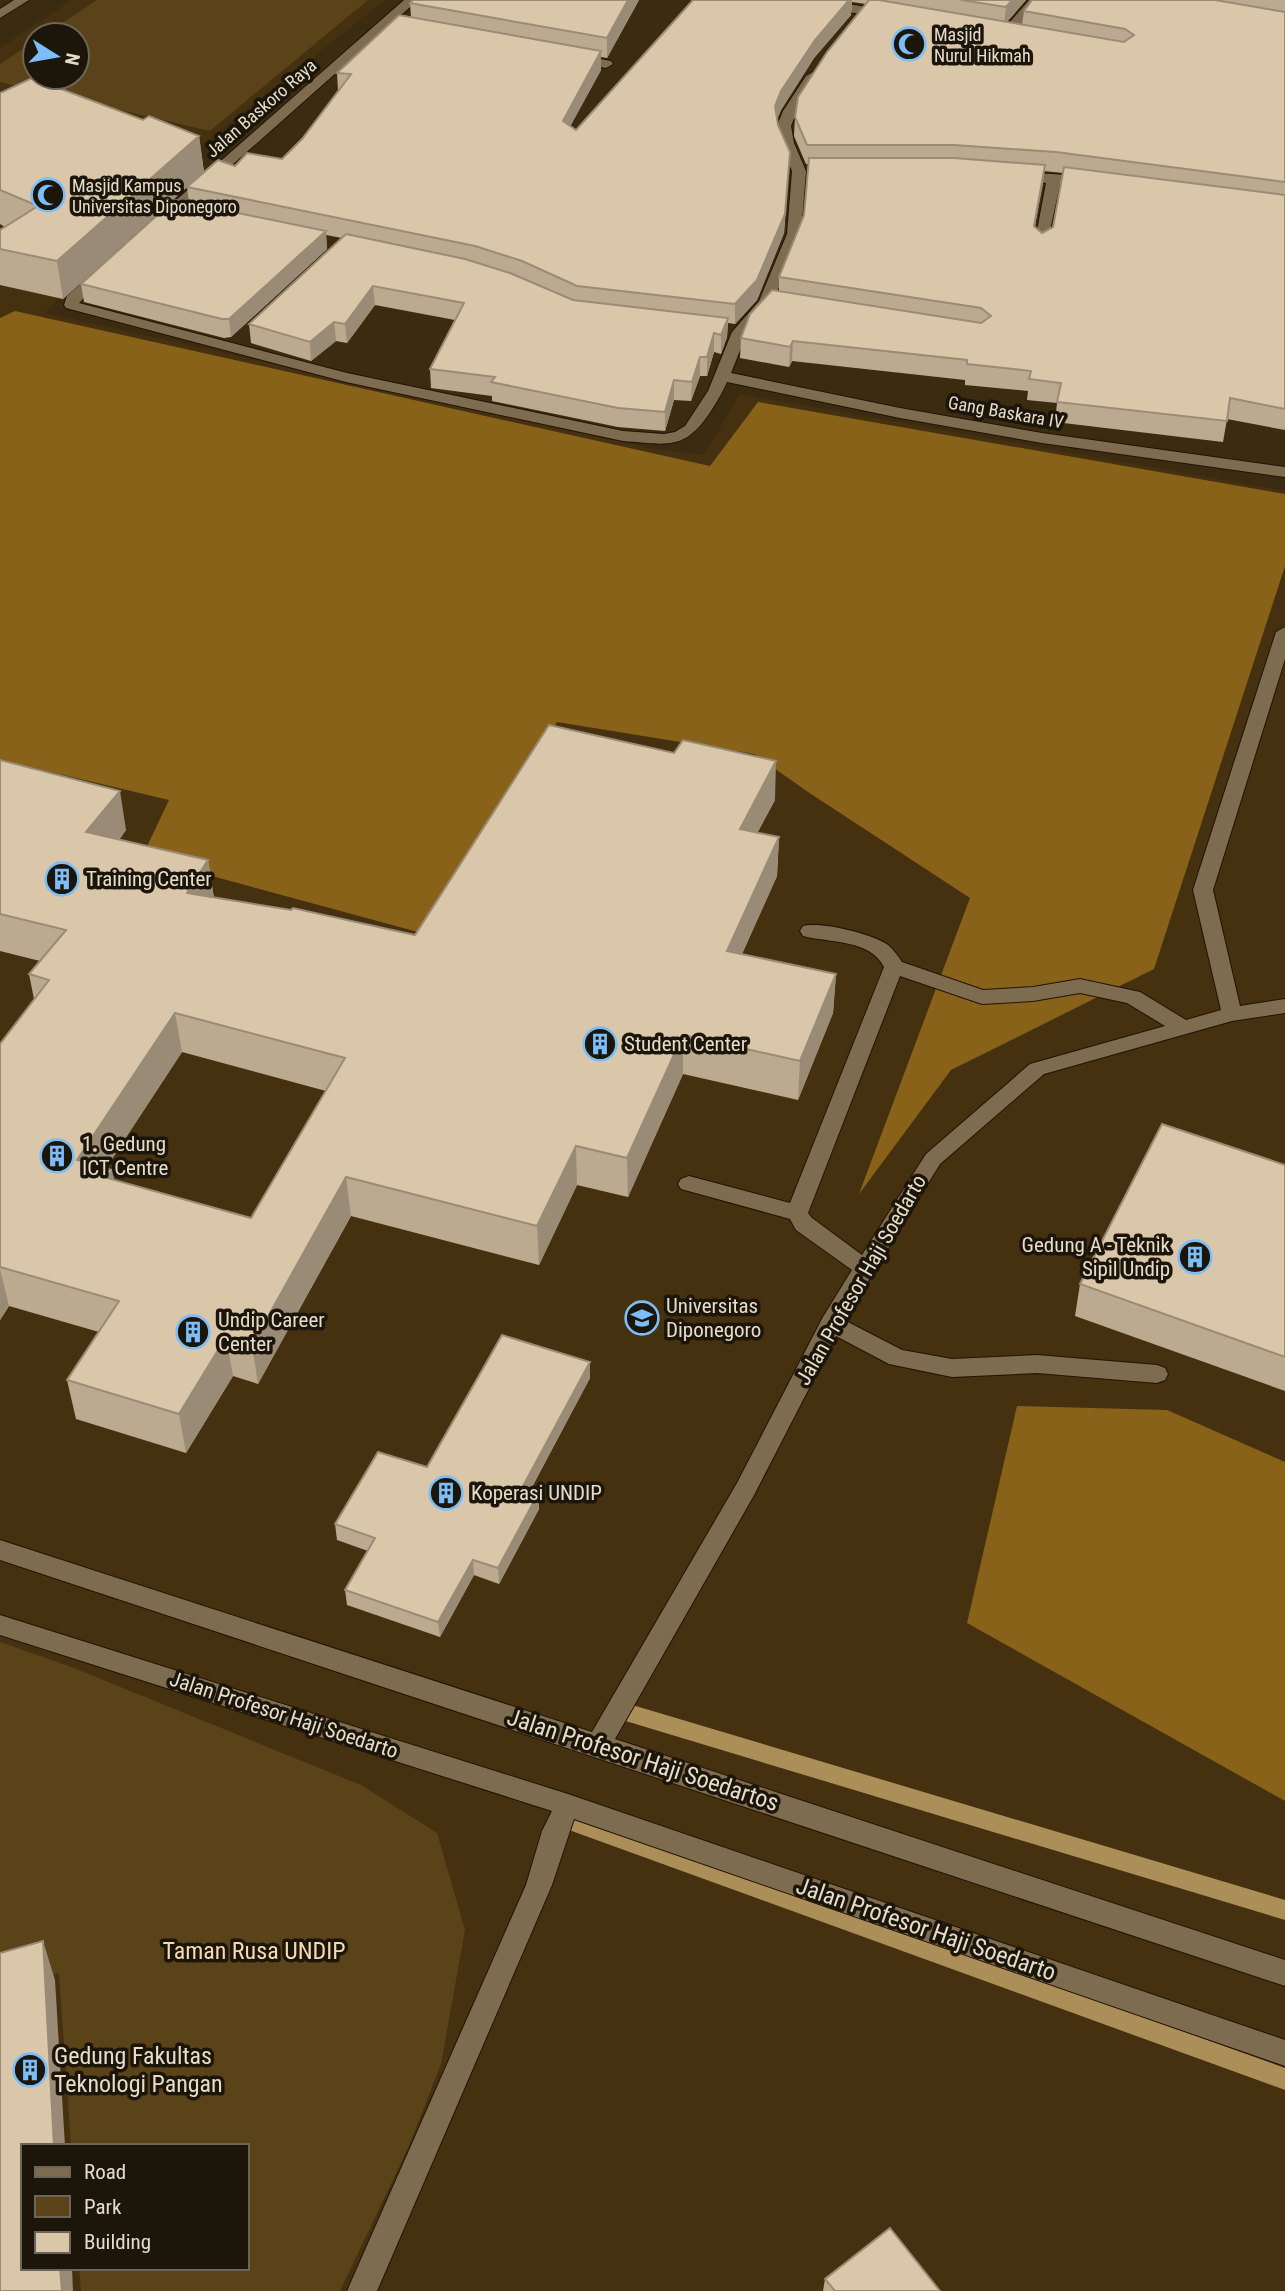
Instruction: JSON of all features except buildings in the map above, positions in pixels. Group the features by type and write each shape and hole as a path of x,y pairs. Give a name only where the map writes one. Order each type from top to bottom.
{"street":[{"path":"0,14 23,0"},
{"name":"Jalan Baskoro Raya","path":"152,228 179,212 391,25 412,0"},
{"path":"799,0 860,16 903,16"},
{"path":"1008,33 1036,0"},
{"path":"554,55 606,64"},
{"path":"112,263 69,302 74,307 237,344 346,377 623,436 646,439 680,436 691,429 710,401 722,376 734,331 773,303 794,234 806,171 788,143 784,126 790,110 821,63"},
{"path":"1003,175 1109,185"},
{"path":"1041,246 1054,178"},
{"name":"Gang Baskara IV","path":"722,376 1017,434 1285,472"},
{"path":"1232,1014 1203,890 1285,632"},
{"path":"797,1213 894,967 890,955 879,947 810,930"},
{"path":"894,967 982,997 1080,986 1133,997 1184,1028"},
{"name":"Jalan Profesor Haji Soedarto","path":"598,1745 745,1490 831,1323 933,1159 1037,1069 1232,1014 1285,1006"},
{"path":"689,1184 797,1213 804,1224 865,1268"},
{"path":"831,1323 897,1358 952,1368 1037,1364 1157,1374"},
{"name":"Jalan Profesor Haji Soedartos","path":"0,1550 1285,1973"},
{"name":"Jalan Profesor Haji Soedarto","path":"0,1625 568,1805 1285,2053"},
{"path":"362,2291 538,1885 555,1831 568,1805"}],"shaded area":[{"name":"Universitas Diponegoro","path":"72,0 385,0 193,152 45,313 653,449 704,455 740,394 1285,491 1285,2291 0,2291 0,48 21,34 21,91 91,91 91,21 40,21"},
{"path":"15,311 710,466 758,402 1285,494 1285,566 1154,969 951,1070 859,1194 970,898 754,754 557,722 429,935 142,857 169,800 0,760 0,318"},
{"path":"1017,1406 1167,1410 1285,1462 1285,1801 967,1623"}],"green space":[{"path":"97,0 368,0 210,131 39,91 91,91 91,21 65,21"},
{"path":"21,50 21,87 0,82 0,64"},
{"name":"Taman Rusa UNDIP","path":"0,1642 74,1668 361,1785 437,1833 465,1930 441,2064 409,2146 340,2291 81,2291 79,2270 248,2270 248,2144 71,2144 59,1973 0,1987"}],"waterway":[{"path":"619,1710 1285,1910"},
{"path":"566,1819 1285,2079"}],"place":[{"name":"Masjid Nurul Hikmah","path":"909,44"},
{"name":"Masjid Kampus Universitas Diponegoro","path":"48,195"},
{"name":"Training Center","path":"62,879"},
{"name":"Student Center","path":"600,1044"},
{"name":"1. Gedung ICT Centre","path":"57,1156"},
{"name":"Gedung A - Teknik Sipil Undip","path":"1195,1257"},
{"name":"Universitas Diponegoro","path":"642,1318"},
{"name":"Undip Career Center","path":"193,1332"},
{"name":"Koperasi UNDIP","path":"446,1493"},
{"name":"Gedung Fakultas Teknologi Pangan","path":"30,2070"}]}
